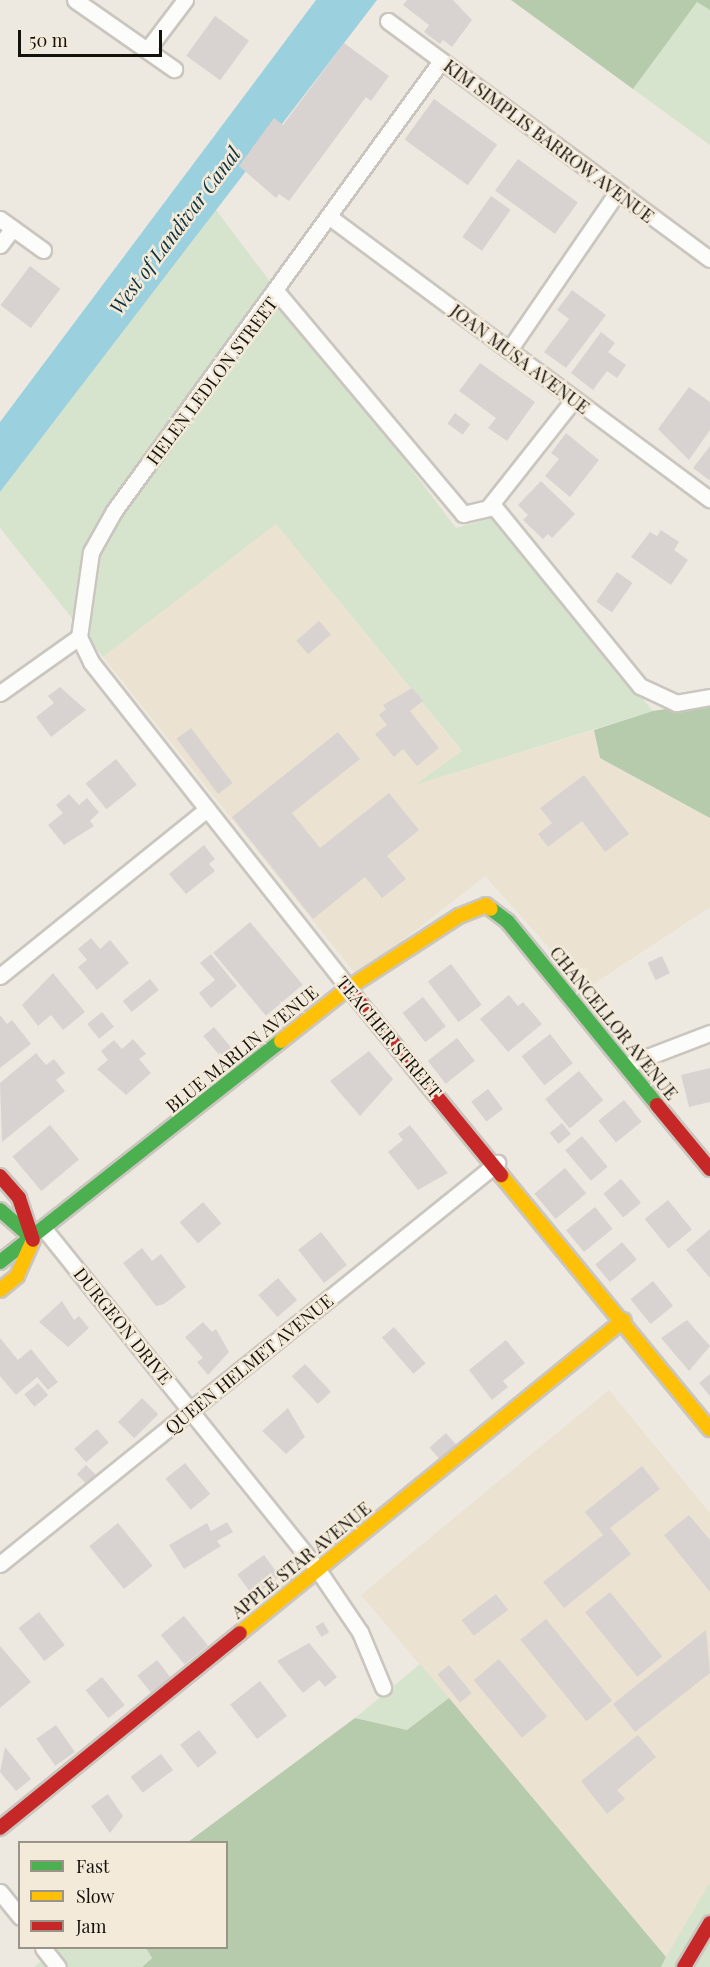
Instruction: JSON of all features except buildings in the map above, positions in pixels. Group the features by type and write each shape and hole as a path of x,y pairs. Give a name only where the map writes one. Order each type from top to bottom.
{"street":[{"path":"75,0 174,69"},
{"path":"147,50 184,0"},
{"name":"KIM SIMPLIS BARROW AVENUE","path":"388,21 710,259"},
{"name":"HELEN LEDLON STREET","path":"79,637 86,571 101,532 331,218 441,61"},
{"path":"509,350 617,192"},
{"name":"JOAN MUSA AVENUE","path":"331,218 710,499"},
{"path":"0,219 44,249"},
{"path":"0,245 13,228"},
{"path":"277,292 463,514 479,514 492,504 574,399"},
{"path":"492,504 640,686 676,703 710,697"},
{"path":"0,693 79,637"},
{"name":"TEACHER STREET","path":"79,637 91,662 348,988 496,1163 710,1429"},
{"path":"0,976 207,809"},
{"name":"BLUE MARLIN AVENUE","path":"0,1262 39,1235 348,988 459,916 486,905"},
{"name":"CHANCELLOR AVENUE","path":"486,905 508,922 710,1169"},
{"path":"626,1065 710,1034"},
{"name":"QUEEN HELMET AVENUE","path":"0,1564 496,1163"},
{"path":"0,1176 19,1198 39,1235"},
{"path":"1,1211 39,1235"},
{"name":"BLUE MARLIN AVENUE","path":"0,1290 17,1276 39,1235"},
{"name":"DURGEON DRIVE","path":"39,1235 192,1411 318,1570 360,1632 383,1687"},
{"name":"APPLE STAR AVENUE","path":"0,1828 624,1320"},
{"path":"0,1892 18,1914"},
{"path":"684,1967 710,1923"},
{"path":"44,1949 58,1967"}],"shaded area":[{"path":"276,524 462,752 418,784 594,730 600,758 710,818 710,907 586,989 485,876 357,976 103,657"},
{"path":"609,1390 710,1513 710,1884 666,1957 361,1595"}],"green space":[{"path":"511,0 710,0 710,10 697,2 633,89"},
{"path":"697,1 710,10 710,145 633,89"},
{"path":"216,210 456,528 491,518 653,711 415,785 462,751 276,524 103,657 0,528 0,492"},
{"path":"710,702 710,818 600,758 594,730 653,711"},
{"path":"420,1664 449,1698 407,1730 355,1718"},
{"path":"449,1698 666,1957 661,1967 142,1967 152,1958 147,1949 228,1949 228,1841 189,1841 355,1718 407,1730"},
{"path":"710,1882 710,1967 661,1967 666,1957"},
{"path":"55,1949 147,1949 152,1957 142,1967 34,1967"}],"water":[{"name":"West of Landivar Canal","path":"316,0 377,0 0,492 0,422"}],"traffic: fast":[{"path":"491,909 508,922 657,1105"},
{"path":"0,1262 281,1041"},
{"path":"0,1210 31,1237"}],"traffic: slow":[{"path":"281,1041 348,988 459,916 486,905 491,909"},
{"path":"501,1175 710,1429"},
{"path":"0,1290 17,1276 33,1240"},
{"path":"240,1633 624,1320"}],"traffic: jam":[{"path":"348,988 501,1175"},
{"path":"657,1105 710,1169"},
{"path":"0,1176 19,1198 33,1240"},
{"path":"0,1828 240,1633"},
{"path":"684,1967 710,1923"}]}
